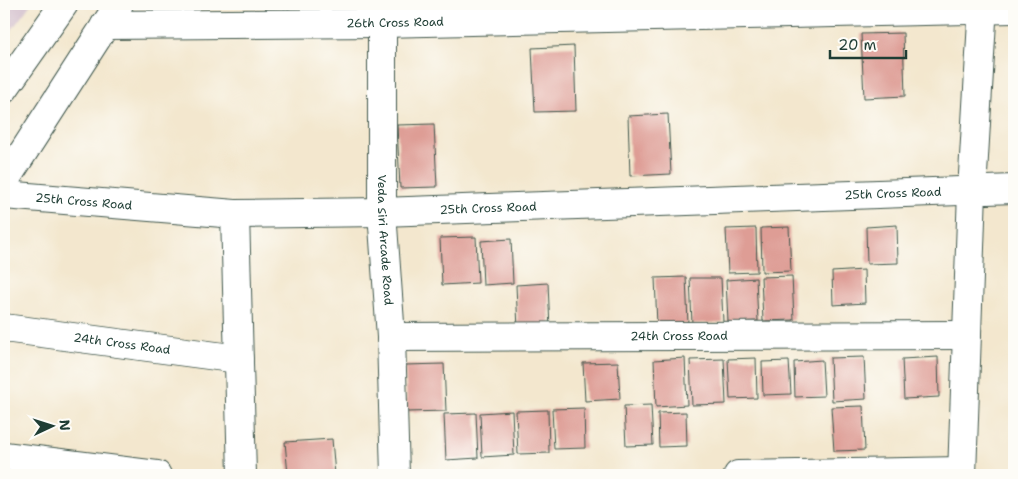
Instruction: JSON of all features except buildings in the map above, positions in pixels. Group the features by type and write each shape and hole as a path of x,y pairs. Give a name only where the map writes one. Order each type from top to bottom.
{"street":[{"path":"4,89 64,4"},
{"path":"738,475 962,473 972,191 983,7"},
{"name":"26th Cross Road","path":"112,14 983,7 1014,9"},
{"name":"Veda Siri Arcade Road","path":"382,13 382,212 391,337 396,475"},
{"path":"4,182 112,14"},
{"name":"25th Cross Road","path":"4,195 235,214 382,212 1014,189"},
{"path":"235,214 242,475"},
{"name":"24th Cross Road","path":"4,328 239,359"},
{"name":"24th Cross Road","path":"391,337 967,334"},
{"path":"4,456 157,475"}],"shaded area":[{"path":"4,4 31,4 4,40"}]}
